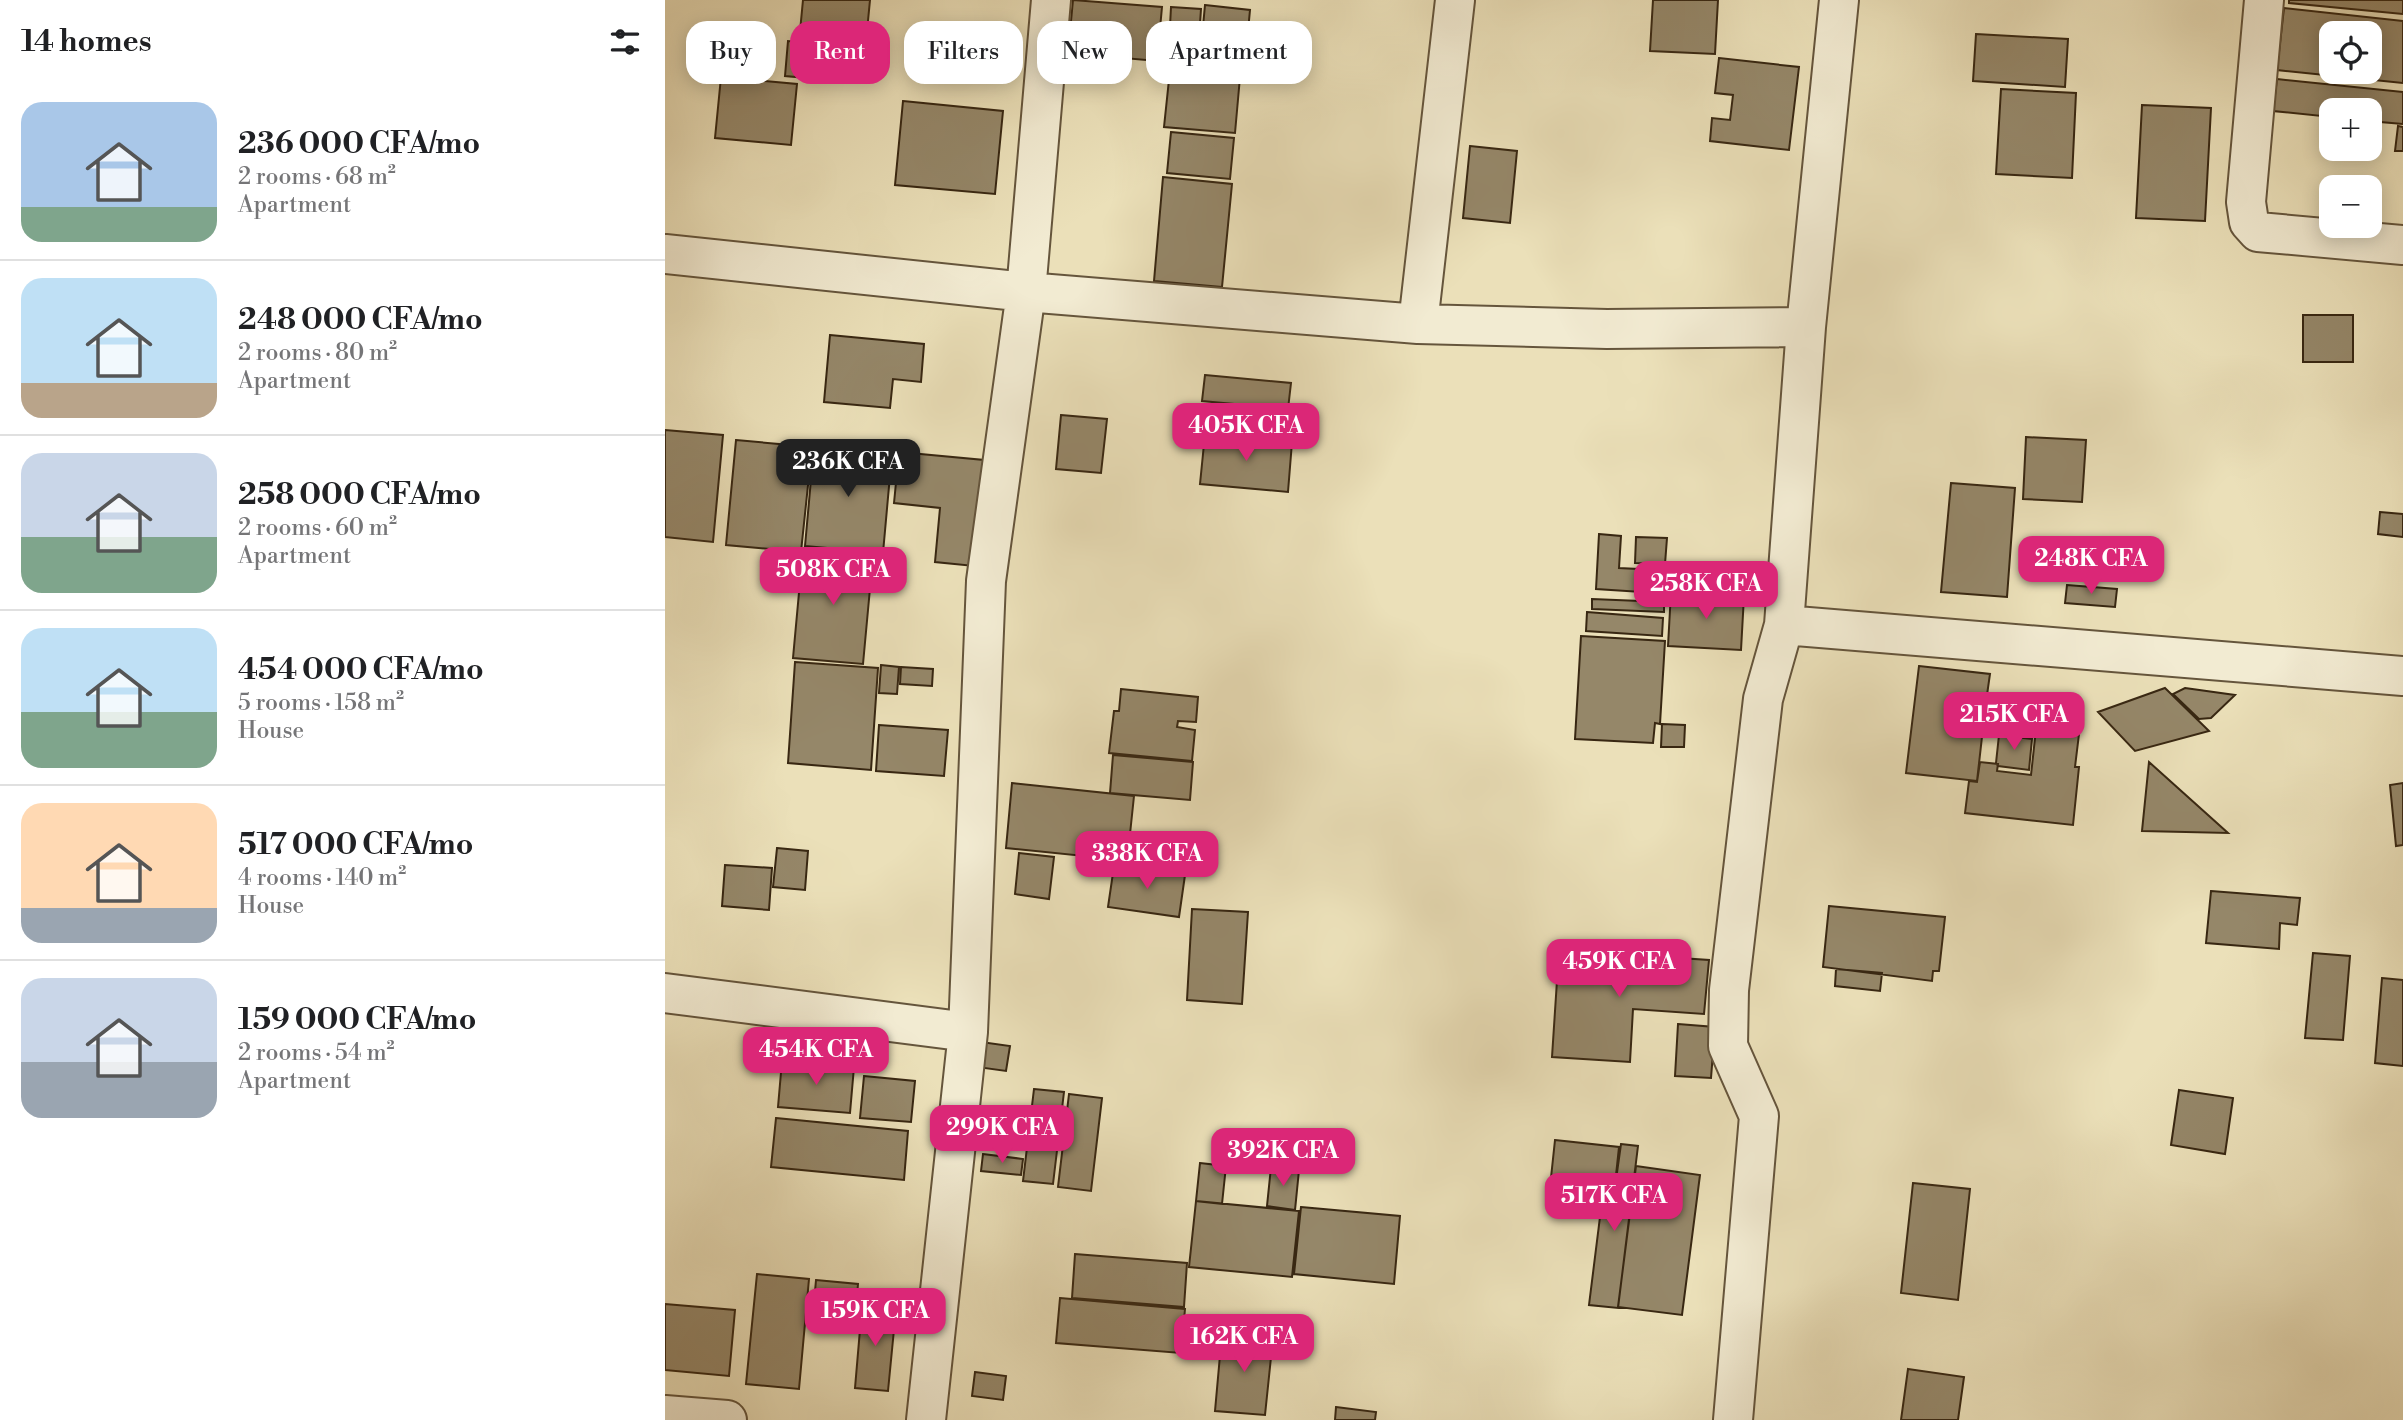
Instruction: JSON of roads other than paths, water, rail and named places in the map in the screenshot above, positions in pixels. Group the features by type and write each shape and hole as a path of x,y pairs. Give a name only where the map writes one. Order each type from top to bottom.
{"street":[{"path":"926,1420 968,1032 986,580 1026,292 1051,0"},
{"path":"1419,324 1455,0"},
{"path":"1733,1420 1759,1116 1728,1046 1729,990 1763,699 1784,625 1806,327 1839,0"},
{"path":"2264,0 2246,202 2249,222 2259,232 2403,245"},
{"path":"665,254 1026,292 1419,324 1607,329 1806,327"},
{"path":"1784,625 2403,676"},
{"path":"665,993 968,1032"},
{"path":"665,1415 727,1420"}]}
